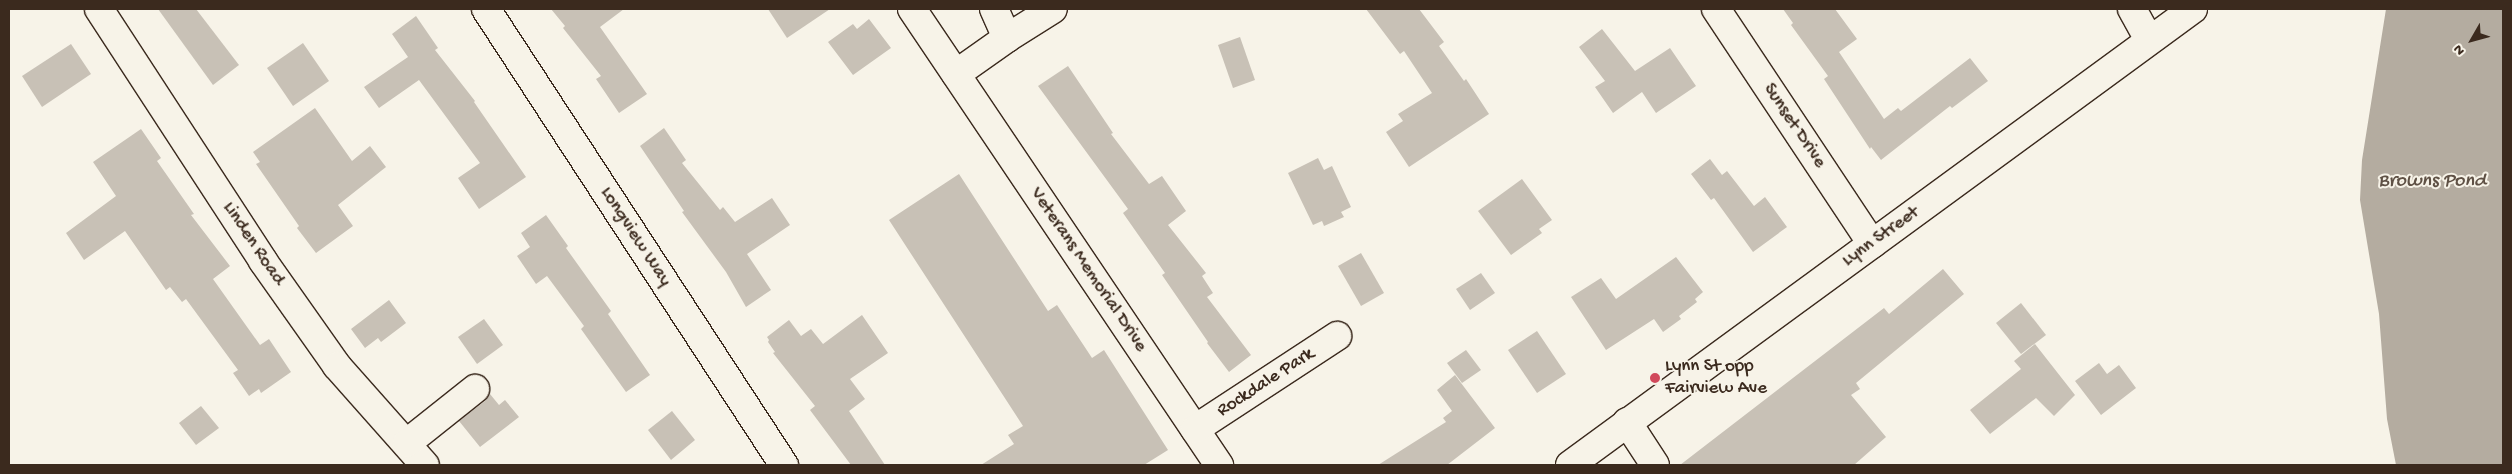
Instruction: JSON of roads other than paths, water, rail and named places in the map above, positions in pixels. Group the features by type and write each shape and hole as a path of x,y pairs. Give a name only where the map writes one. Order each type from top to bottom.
{"street":[{"name":"Linden Road","path":"99,9 263,261 337,366 425,465"},
{"name":"Longview Way","path":"486,9 784,465"},
{"name":"Veterans Memorial Drive","path":"912,9 1219,465"},
{"path":"994,9 1007,38"},
{"path":"956,74 1007,38 1053,9"},
{"name":"Sunset Drive","path":"1716,9 1872,244"},
{"path":"2132,9 2149,40"},
{"name":"Lynn Street","path":"1570,465 2192,9"},
{"name":"Rockdale Park","path":"1194,429 1337,336"},
{"path":"407,443 475,390"},
{"path":"1627,422 1655,465"}],"water":[{"name":"Browns Pond","path":"2386,9 2503,9 2503,465 2396,465 2387,419 2379,314 2360,200 2362,160"}],"place":[{"name":"Lynn St opp Fairview Ave","path":"1655,378"}]}
